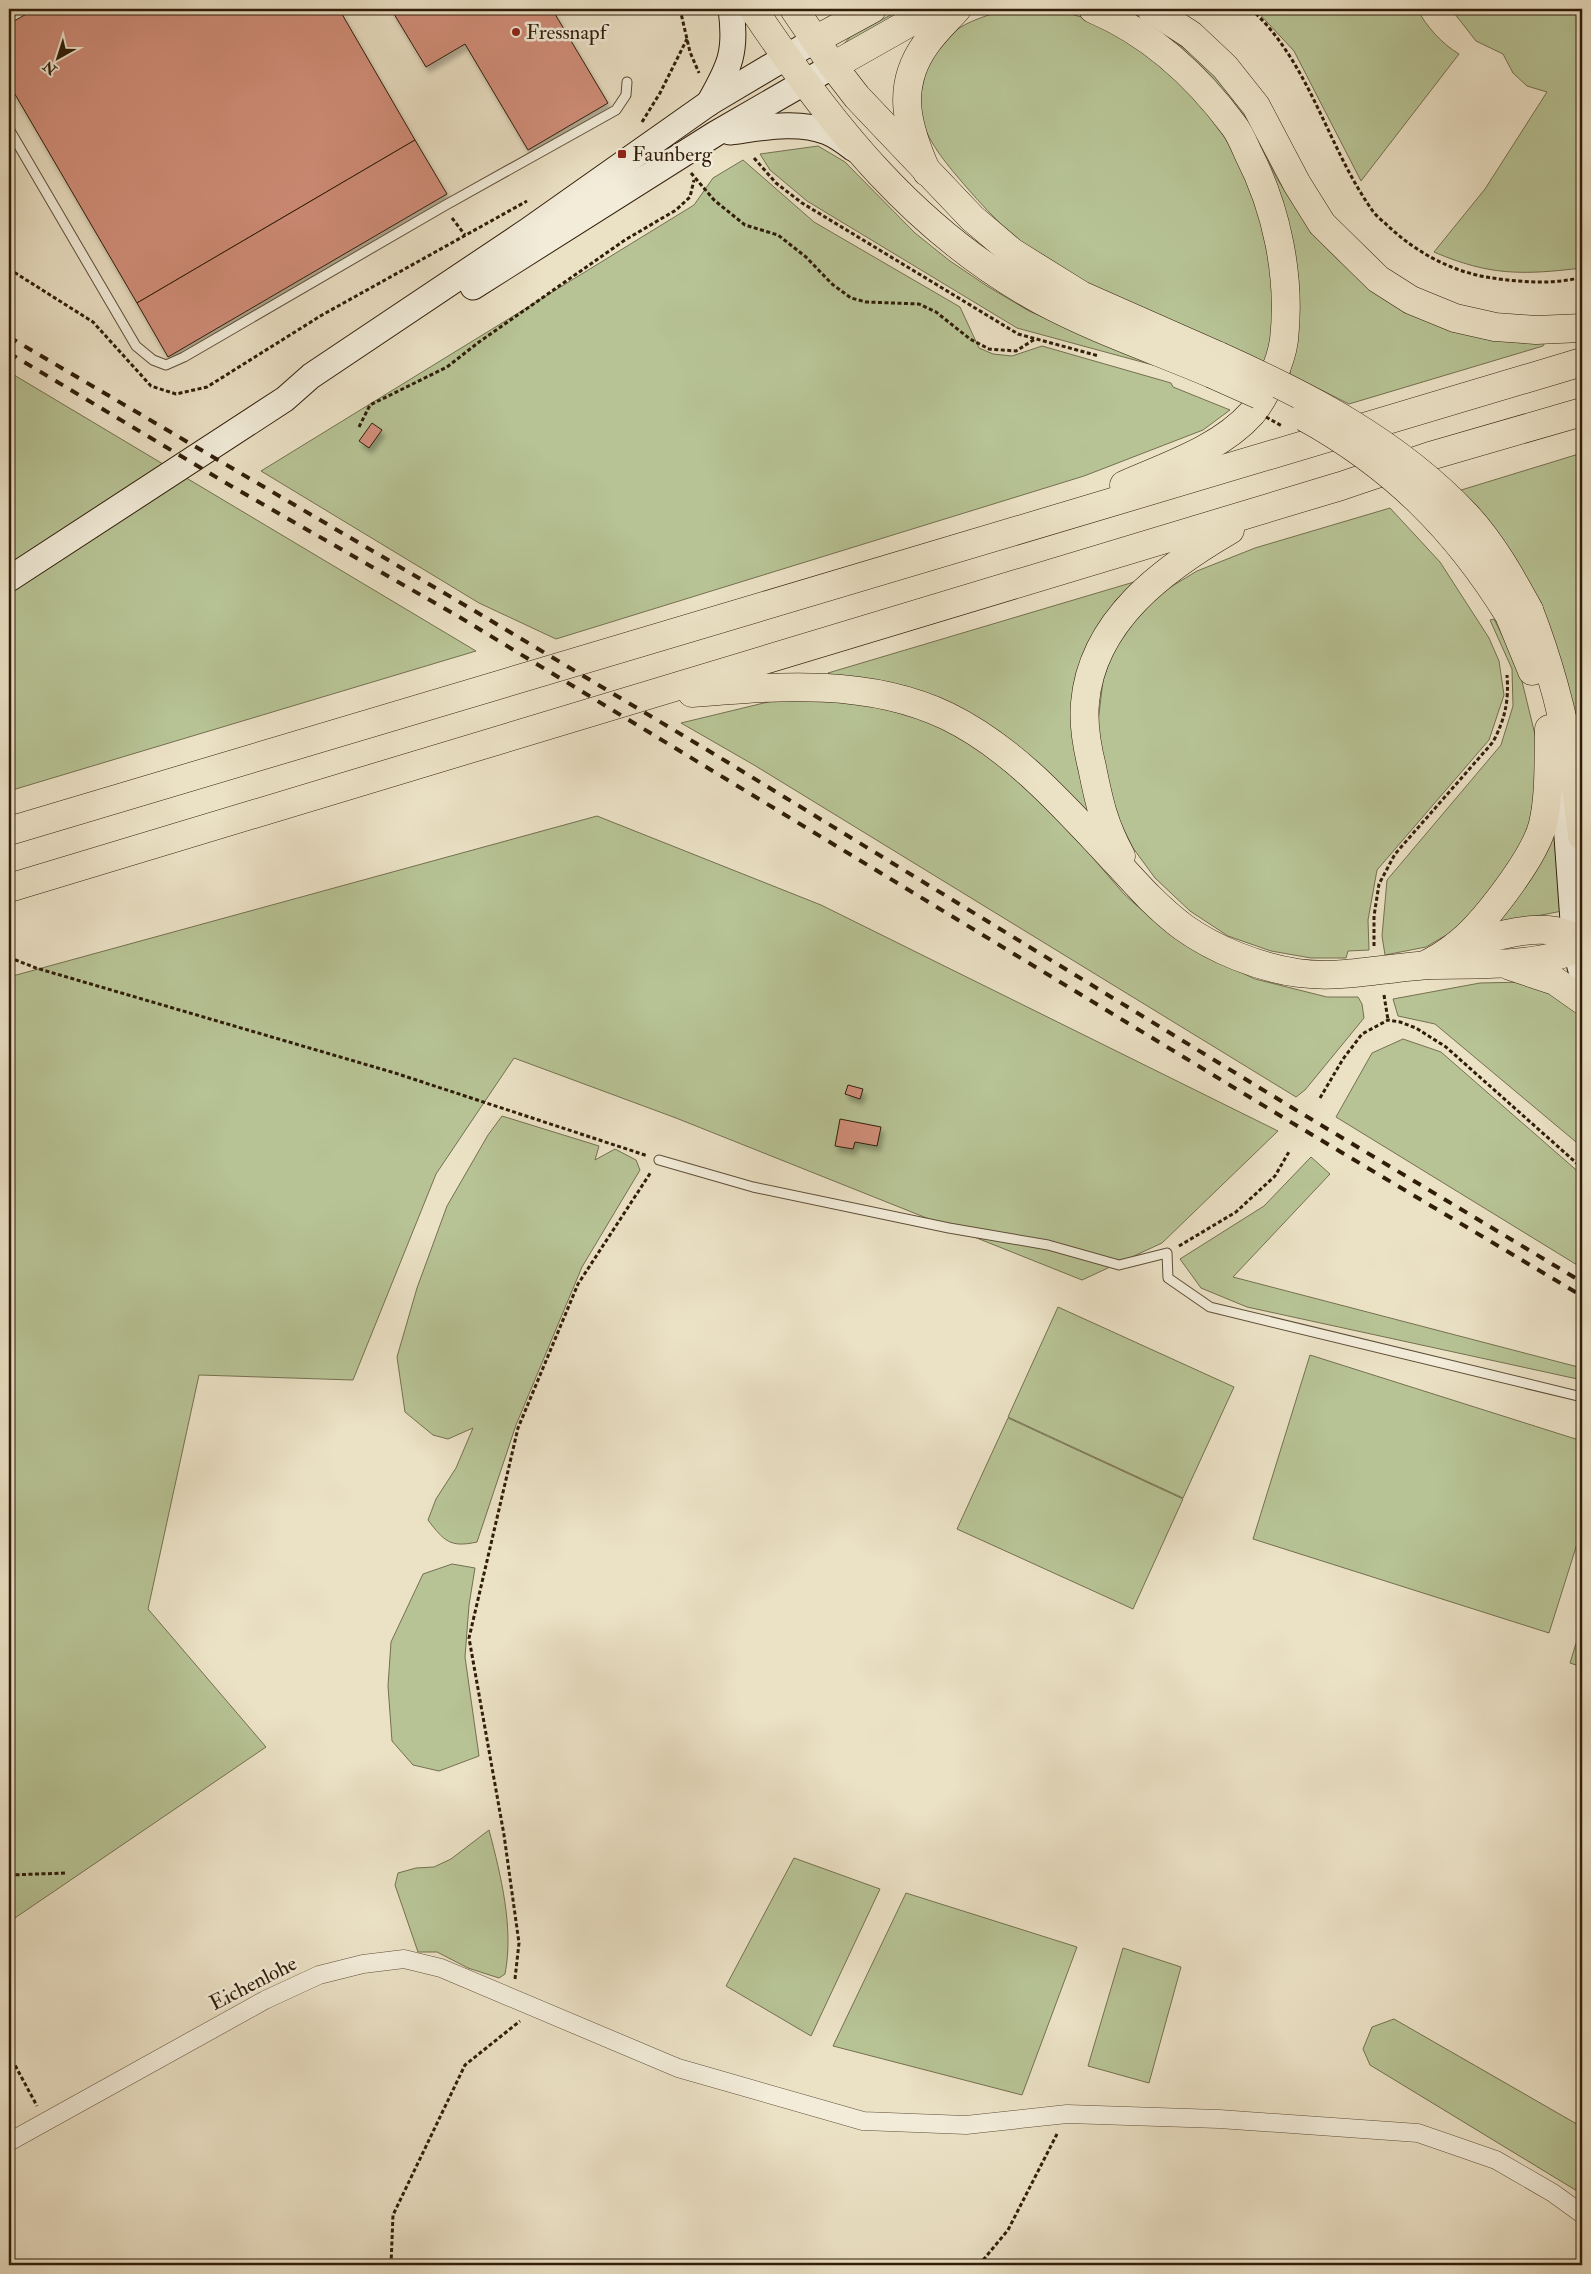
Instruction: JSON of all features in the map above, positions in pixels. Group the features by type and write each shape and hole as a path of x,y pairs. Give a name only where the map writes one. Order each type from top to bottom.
{"main road":[{"path":"709,103 733,55 734,40 731,9"},
{"path":"753,9 786,58 861,153 884,180 924,219 949,240 1042,301 1082,320 1216,365 1275,381 1339,415 1394,451 1434,483 1467,516 1491,546 1519,612 1552,675 1566,738 1582,836"},
{"path":"794,9 857,97 972,218 1012,252 1042,273 1081,295 1216,365"},
{"path":"9,579 285,399 311,376 526,232 709,103 815,40 872,9"},
{"path":"285,399 326,386 442,306 715,134 909,23 942,9"},
{"path":"927,172 912,139 906,105 908,86 914,63 926,43 957,9"},
{"path":"1034,527 1200,451 1228,435 1252,412 1273,376 1284,342 1286,289 1276,227 1261,178 1236,128 1197,80 1160,47 1119,20 1093,9"},
{"path":"1151,9 1191,35 1225,67 1256,106 1297,184 1322,224 1378,279 1411,300 1455,318 1495,327 1536,330 1582,328"},
{"path":"715,134 760,128 812,128 829,133 861,153"},
{"path":"9,831 1034,527 1582,362"},
{"path":"9,888 1430,456 1582,412"},
{"path":"1133,880 1101,812 1088,747 1085,703 1094,659 1116,620 1163,575 1193,552 1267,507"},
{"path":"1519,612 1528,658 1549,729 1566,823 1580,948"},
{"path":"638,697 811,686 843,688 899,699 945,715 1005,752 1044,788 1155,904 1209,943 1268,966 1298,973 1323,974 1425,966 1499,963 1550,957 1580,948"},
{"path":"1425,966 1455,947 1503,895 1529,857 1542,827 1548,798 1549,729"},
{"path":"1455,947 1518,932 1544,929 1563,931 1580,948"},
{"path":"1499,963 1555,981 1582,1000"}],"street":[{"name":"Eichenlohe","path":"9,2142 264,2000 319,1974 363,1964 404,1959 441,1968 678,2068 863,2121 966,2125 1067,2114 1219,2119 1418,2133 1496,2160 1553,2193 1582,2214"}],"lane":[{"path":"9,130 136,346 153,360 166,365 184,357 444,206 616,110 626,95 627,82"},
{"path":"659,1160 753,1186 949,1228 1048,1245 1119,1265 1166,1252 1168,1278 1210,1308 1582,1397"}],"path":[{"path":"680,9 690,52 701,76"},
{"path":"1251,9 1282,46 1306,81 1352,179 1373,212 1400,237 1430,258 1476,276 1514,281 1567,281 1582,277"},
{"path":"680,156 694,179 714,200 745,225 778,235 806,257 832,284 851,298 866,302 919,304 936,312 970,339 989,349 1016,351 1035,339"},
{"path":"754,158 776,182 802,203 1018,334 1105,358"},
{"path":"359,428 370,405 447,367 479,342 625,240 676,210 690,197 694,179"},
{"path":"444,206 465,235"},
{"path":"1260,414 1283,426"},
{"path":"1374,946 1374,916 1379,884 1396,854 1493,742 1503,723 1508,699 1507,668"},
{"path":"9,961 14,959 36,968 395,1073 659,1160 578,1284 518,1428 469,1638 504,1835 519,1943 513,1998"},
{"path":"1384,995 1388,1020"},
{"path":"1320,1098 1343,1059 1362,1034 1388,1020 1400,1022 1416,1028 1446,1047 1582,1168"},
{"path":"1166,1252 1236,1212 1275,1176 1290,1150"},
{"path":"9,1875 66,1873"},
{"path":"391,2265 393,2215 465,2065 536,2008"},
{"path":"9,2054 45,2121"},
{"path":"979,2265 1008,2230 1067,2114"}],"green space":[{"path":"902,9 915,9 842,46 851,36"},
{"path":"1010,9 1057,10 1102,23 1149,54 1193,92 1227,139 1257,202 1273,262 1274,310 1268,365 1127,304 1073,277 1047,261 1022,243 999,222 944,160 927,133 920,113 919,98 928,67 935,52 953,32 979,19"},
{"path":"1111,9 1128,9 1140,14 1202,63 1213,74 1249,120 1278,180 1297,209 1339,260 1363,282 1389,301 1417,316 1448,329 1481,337 1505,340 1546,341 1543,346 1349,404 1290,374 1293,316 1266,170"},
{"path":"1255,9 1417,9 1435,34 1459,54 1361,181 1294,51"},
{"path":"1451,9 1582,9 1582,268 1542,272 1507,272 1472,266 1434,252 1485,189 1547,92 1527,86 1513,73 1503,54 1476,41"},
{"path":"818,146 845,162 915,233 950,261 987,286 1029,311 1153,365 1017,328 807,201 770,170 760,154"},
{"path":"743,160 814,222 960,307 979,348 993,354 1012,356 1042,346 1171,383 1173,387 1230,410 1203,430 1084,476 556,639 479,603 261,471 694,205 713,178"},
{"path":"9,372 476,651 9,791"},
{"path":"1582,453 1582,758 1566,681 1538,607 1543,606 1520,568 1458,491"},
{"path":"1390,508 1440,562 1489,638 1499,661 1504,695 1489,740 1377,870 1368,920 1369,950 1348,951 1346,958 1311,958 1271,951 1228,936 1190,911 1155,878 1133,848 1113,808 1097,731 1103,680 1118,637 1159,594 1197,571 1255,548"},
{"path":"1134,582 1115,601 1092,638 1073,724 1078,769 1095,824 1007,742 833,679 828,673"},
{"path":"1494,619 1519,669 1539,751 1538,800 1527,839 1508,873 1460,927 1426,947 1385,955 1382,936 1387,880 1501,745 1513,706 1512,669 1490,620"},
{"path":"797,695 846,696 953,727 1041,798 1124,894 1155,922 1199,953 1255,979 1327,997 1358,997 1362,1004 1364,1018 1305,1090 1296,1097 754,765 681,723"},
{"path":"1557,795 1562,911 1480,927"},
{"path":"597,816 821,905 1278,1131 1162,1243 1082,1280 676,1118 514,1058 436,1174 353,1380 199,1375 148,1609 266,1747 9,1922 9,977"},
{"path":"1527,982 1556,995 1582,1017 1582,1147 1435,1024 1398,1016 1393,999 1480,983"},
{"path":"1403,1039 1441,1052 1582,1175 1582,1268 1336,1117 1372,1053"},
{"path":"502,1116 599,1146 595,1160 615,1149 636,1160 640,1170 582,1267 516,1425 477,1542 460,1544 443,1538 428,1520 436,1499 456,1468 473,1428 448,1439 433,1435 405,1412 397,1357 417,1288 447,1206 488,1135"},
{"path":"1311,1157 1330,1174 1233,1277 1582,1368 1582,1380 1247,1307 1201,1288 1180,1259 1264,1206"},
{"path":"1058,1307 1234,1387 1183,1498 1008,1417"},
{"path":"1310,1355 1582,1441 1582,1528 1549,1633 1253,1539"},
{"path":"1008,1418 1183,1499 1133,1609 957,1529"},
{"path":"452,1564 475,1568 469,1605 465,1657 479,1756 439,1771 413,1765 392,1741 388,1686 391,1642 423,1574"},
{"path":"1582,1624 1582,1667 1570,1663"},
{"path":"489,1830 502,1884 507,1920 508,1939 505,1974 499,1978 468,1968 437,1952 418,1952 395,1885 398,1873 416,1868 434,1867 451,1859"},
{"path":"794,1858 880,1889 811,2036 726,1986"},
{"path":"906,1893 1077,1947 1022,2095 833,2046"},
{"path":"1123,1948 1181,1967 1149,2083 1088,2066"},
{"path":"1394,2019 1582,2127 1582,2194 1370,2065 1363,2049 1372,2027"}],"building":[{"path":"35,9 339,9 415,140 137,303 9,84 9,24"},
{"path":"391,9 552,9 608,103 528,150 465,44 426,67"},
{"path":"415,140 447,194 168,357 137,303"},
{"path":"372,423 382,430 369,448 359,441"},
{"path":"848,1085 863,1089 860,1099 845,1094"},
{"path":"840,1119 881,1127 877,1146 855,1142 853,1149 835,1146"},
{"path":"352,2260 353,2265 318,2265"}],"railway":[{"path":"9,337 719,757 1291,1107 1582,1282"},
{"path":"9,353 231,486 461,618 1284,1118 1582,1296"}],"place":[{"name":"Fressnapf","path":"516,32"},
{"name":"Faunberg","path":"622,154"}]}
